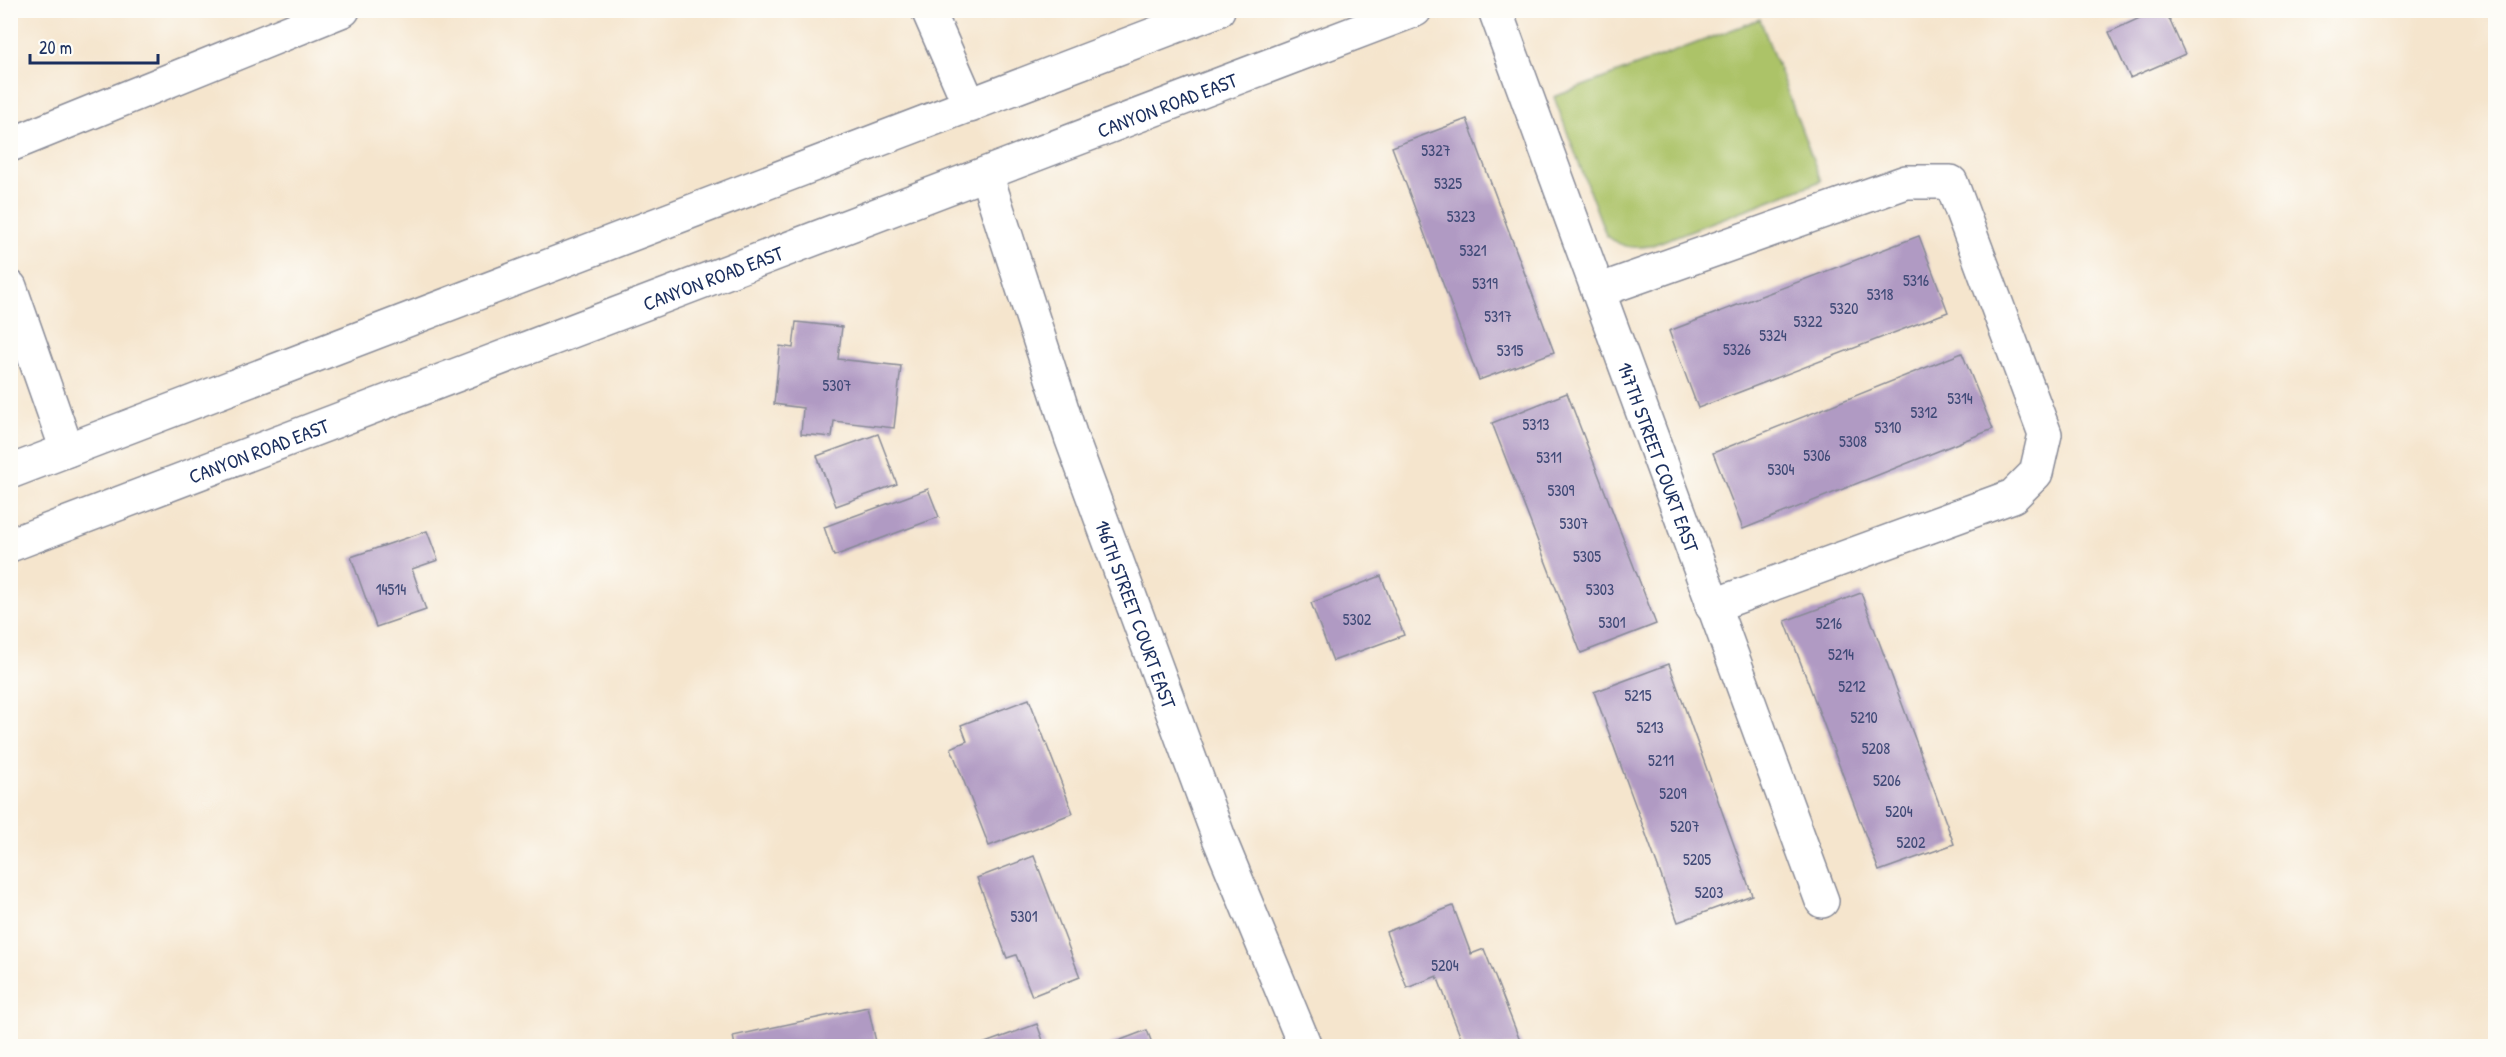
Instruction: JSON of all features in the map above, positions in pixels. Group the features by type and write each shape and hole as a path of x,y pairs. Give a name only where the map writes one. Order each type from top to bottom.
{"street":[{"path":"10,145 343,10"},
{"path":"928,10 970,106"},
{"path":"10,472 1218,10"},
{"name":"CANYON ROAD EAST","path":"10,545 1415,10"},
{"name":"147TH STREET COURT EAST","path":"1495,10 1822,901"},
{"name":"146TH STREET COURT EAST","path":"986,174 1071,437 1219,838 1305,1047"},
{"path":"1598,291 1906,182 1951,182 2045,434 2036,473 2013,496 1712,606"},
{"path":"10,286 68,450"}],"green space":[{"path":"1760,19 1821,181 1650,246 1626,246 1611,239 1606,235 1554,97"}],"building":[{"path":"2157,10 2165,10 2185,54 2130,78 2109,32"},
{"path":"1467,119 1554,352 1479,380 1392,147"},
{"path":"1919,236 1948,312 1698,408 1669,331"},
{"path":"796,322 842,327 838,359 901,366 894,428 834,421 832,437 801,434 803,408 774,404 780,346 793,348"},
{"path":"1962,353 1993,429 1743,529 1713,453"},
{"path":"1567,393 1656,624 1581,653 1492,423"},
{"path":"878,434 897,484 836,506 817,456"},
{"path":"928,489 939,517 834,556 824,527"},
{"path":"427,531 438,560 412,569 426,610 376,627 351,557"},
{"path":"1381,576 1404,635 1333,661 1311,603"},
{"path":"1861,593 1954,844 1879,871 1785,621"},
{"path":"1669,664 1752,895 1678,922 1594,692"},
{"path":"1029,699 1073,813 989,846 951,748 967,741 961,725"},
{"path":"1034,856 1080,977 1032,996 1016,955 1007,958 977,878"},
{"path":"1453,906 1471,954 1484,949 1522,1046 1464,1046 1437,976 1407,988 1386,932"},
{"path":"868,1007 877,1046 735,1046 733,1036"},
{"path":"1037,1024 1045,1046 977,1046"},
{"path":"1147,1030 1153,1046 1105,1046"}]}
